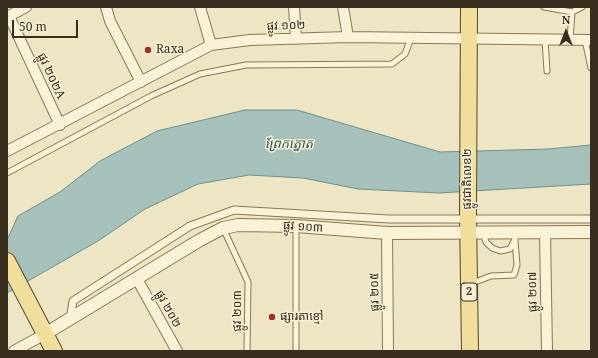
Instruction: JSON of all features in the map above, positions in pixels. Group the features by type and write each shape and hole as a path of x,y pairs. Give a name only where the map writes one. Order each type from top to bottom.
{"main road":[{"name":"ផ្លូវជាតិលេខ២","path":"469,7 468,112 472,225 469,290 470,351"},
{"path":"7,261 54,351"}],"street":[{"path":"8,16 26,7"},
{"path":"106,7 110,21 141,82"},
{"path":"200,7 211,45"},
{"path":"294,7 296,39"},
{"path":"343,7 348,37"},
{"name":"ផ្លូវ ២០២A","path":"8,16 60,125"},
{"name":"ផ្លូវ ១០២","path":"7,151 60,125 211,45 250,40 348,37 588,40"},
{"path":"70,320 73,301 190,226 234,210 472,225 591,219"},
{"name":"ផ្លូវ ១០៣","path":"45,334 194,243 224,228 238,225 296,226 387,233 472,225 516,236 545,232 591,232"},
{"name":"ផ្លូវ ២០៧","path":"545,232 547,351"},
{"name":"ផ្លូវ ២០៥","path":"387,233 388,351"},
{"name":"ផ្លូវ ២០២","path":"137,279 177,351"},
{"path":"14,351 45,334"}],"lane":[{"path":"544,7 572,12 582,7"},
{"path":"570,40 572,12"},
{"path":"7,173 151,96 200,74 246,64 392,64 405,54 412,38"},
{"path":"545,40 547,71"},
{"path":"588,40 591,68"},
{"path":"472,225 492,248 500,251 510,249 516,236"},
{"path":"296,226 296,351"},
{"name":"ផ្លូវ ២០៣","path":"224,228 248,282 247,351"},
{"path":"469,290 476,282 491,276 514,275 517,265 516,236"}],"water":[{"name":"ព្រែកត្នោត","path":"245,110 297,110 440,152 549,149 591,145 591,184 439,193 358,189 303,178 249,175 198,184 145,209 98,241 7,293 7,240 18,216 60,192 100,161 157,131"}],"place":[{"name":"Raxa","path":"148,50"},
{"name":"ផ្សារតាខ្មៅ","path":"272,317"}]}
